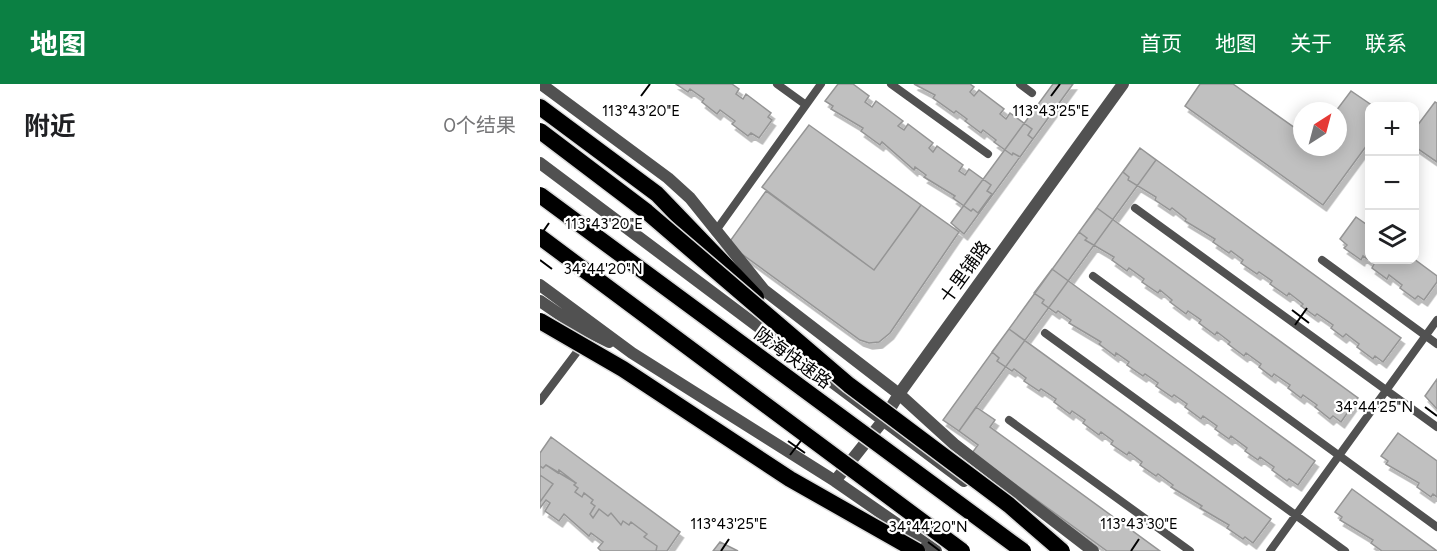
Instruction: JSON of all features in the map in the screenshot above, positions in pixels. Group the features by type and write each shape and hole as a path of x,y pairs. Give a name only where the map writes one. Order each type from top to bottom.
{"highway":[{"path":"540,107 657,194 792,335"},
{"path":"540,131 647,212 849,386 1009,505 1061,551"},
{"name":"陇海快速路","path":"540,195 1023,551"},
{"path":"540,237 962,551"},
{"path":"540,321 623,369 790,479 927,550"}],"street":[{"path":"541,84 668,178 690,198 715,232 764,290 898,394 954,444 1093,551"},
{"name":"十里铺路","path":"835,481 882,422 898,394 1123,84"},
{"path":"540,163 882,422 1061,551"},
{"path":"540,285 632,352 835,481 927,550"},
{"path":"540,301 591,333 632,352"}],"lane":[{"path":"777,84 806,105"},
{"path":"715,232 821,84"},
{"path":"891,84 988,154"},
{"path":"1020,84 1032,93"},
{"path":"1135,207 1437,427"},
{"path":"1322,260 1437,344"},
{"path":"1093,276 1437,527"},
{"path":"1270,551 1437,320"},
{"path":"540,401 591,333"},
{"path":"1045,333 1345,551"},
{"path":"1009,420 1190,551"}],"building":[{"path":"676,84 732,84 739,89 736,94 743,99 746,94 771,113 768,117 772,120 759,138 751,133 748,136 732,124 735,121 720,110 717,114 702,102 704,99 690,89 688,92"},
{"path":"838,84 853,84 869,96 865,102 872,107 876,101 903,121 898,126 904,130 908,124 933,143 929,148 933,152 937,146 963,165 959,171 965,175 969,169 991,185 987,191 992,194 978,213 973,209 971,211 953,198 955,196 924,177 926,175 915,167 914,170 882,142 880,145 861,131 863,128 831,109 833,106 825,101"},
{"path":"914,84 970,84 974,87 970,92 974,96 979,90 1004,109 1000,114 1006,119 1010,113 1032,129 1028,135 1033,139 1020,157 1013,153 1012,155 994,142 996,140 983,130 981,133 965,121 967,119 933,98 935,95"},
{"path":"1053,84 1073,84 964,234 951,223"},
{"path":"1200,84 1233,84 1293,127 1293,156 1347,156 1347,102 1343,102 1351,91 1367,102 1365,102 1365,148 1323,205 1185,106"},
{"path":"1435,102 1437,103 1437,162 1419,149 1419,123"},
{"path":"809,125 921,205 874,270 762,187"},
{"path":"1140,148 1156,160 959,431 943,420"},
{"path":"1140,148 1401,338 1383,362 1375,356 1373,359 1357,347 1359,344 1346,334 1343,337 1331,328 1333,325 1317,314 1315,316 1289,293 1287,296 1270,284 1272,281 1241,263 1243,260 1231,251 1229,253 1213,242 1215,239 1185,221 1186,219 1172,208 1170,210 1155,200 1156,197 1128,180 1129,177 1123,172"},
{"path":"766,191 874,270 921,205 959,232 890,333 879,342 869,343 860,340 728,244"},
{"path":"1097,208 1358,398 1341,422 1333,416 1330,419 1315,407 1317,405 1303,395 1301,398 1288,388 1290,385 1274,374 1272,377 1259,367 1261,364 1246,353 1244,356 1217,332 1215,335 1199,323 1201,320 1188,311 1186,314 1170,302 1172,300 1160,290 1158,293 1142,282 1144,279 1129,268 1127,271 1112,260 1114,257 1085,240 1087,238 1079,232"},
{"path":"1356,217 1365,223 1365,257 1363,256 1361,260 1344,248 1347,245 1340,239"},
{"path":"1419,263 1437,276 1437,282 1424,300 1418,296 1415,299 1400,288 1402,285 1389,275 1387,279 1372,268 1374,264"},
{"path":"1052,269 1315,461 1298,485 1289,479 1287,481 1272,470 1274,467 1260,457 1258,460 1245,451 1247,448 1231,436 1229,439 1215,429 1217,426 1203,416 1201,419 1185,407 1187,404 1156,386 1158,383 1127,365 1129,362 1116,353 1115,356 1099,344 1101,342 1069,323 1071,320 1042,303 1044,300 1034,293"},
{"path":"1009,329 1271,519 1253,543 1227,528 1229,525 1200,508 1202,506 1171,487 1173,485 1158,474 1156,476 1140,465 1142,462 1129,452 1127,455 1111,444 1113,441 1101,432 1099,435 1083,423 1085,420 1072,411 1070,414 1054,402 1056,399 1024,381 1026,378 1014,369 1012,371 997,361 999,358 992,352"},
{"path":"1437,379 1437,409 1425,396"},
{"path":"976,407 995,420 990,427 1160,551 1107,551 972,453 978,445 959,431"},
{"path":"1398,433 1437,461 1437,497 1433,494 1431,497 1417,487 1419,483 1386,464 1388,461 1381,456"},
{"path":"551,437 680,532 667,551 656,551 657,546 644,537 647,534 631,522 629,525 623,521 621,525 611,513 608,516 599,509 593,518 590,514 595,506 591,503 593,500 584,493 582,497 575,492 578,488 574,485 576,483 559,470 558,473 546,465 543,468 540,466 540,453"},
{"path":"546,465 576,483 574,485 578,488 575,492 582,497 584,493 593,500 591,503 595,506 590,514 593,518 599,509 608,516 611,513 621,525 623,521 629,525 631,522 647,534 644,537 657,546 656,551 601,551 598,548 603,542 591,533 589,536 564,514 559,521 545,511 550,503 546,500 540,508 540,466 543,468"},
{"path":"540,475 553,484 540,502"},
{"path":"1352,489 1437,551 1382,551 1371,543 1373,540 1340,520 1342,517 1335,512"},
{"path":"720,542 738,551 713,551"}]}
